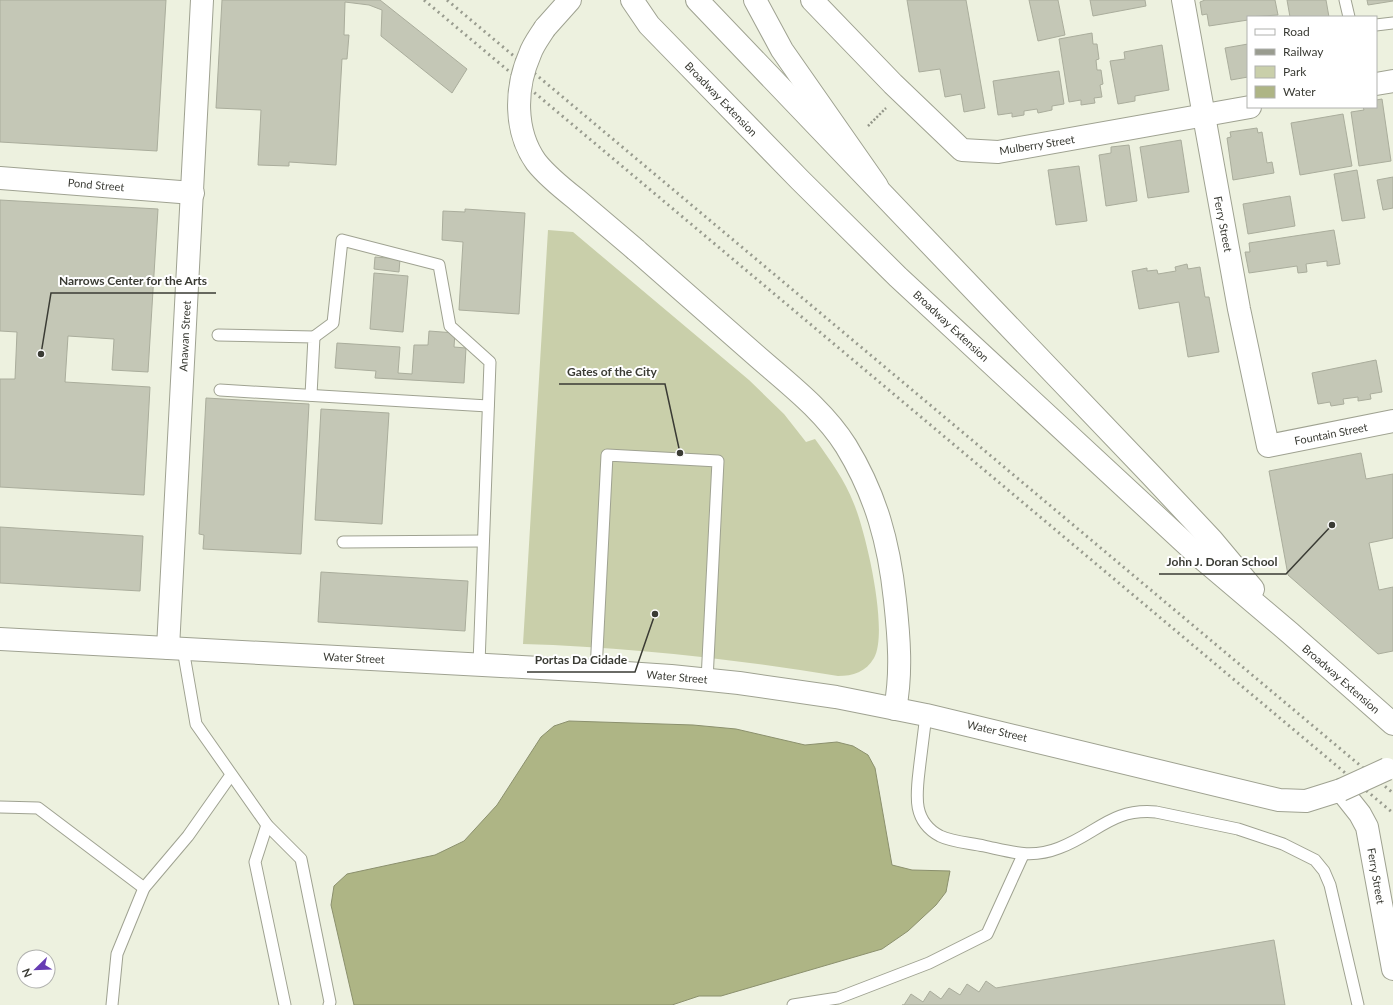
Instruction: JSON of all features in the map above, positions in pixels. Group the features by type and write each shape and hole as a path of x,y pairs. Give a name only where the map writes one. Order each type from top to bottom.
{"main road":[{"name":"Anawan Street","path":"176,649 193,193 202,0"},
{"path":"570,0 545,28 530,54 520,85 520,118 522,133 528,148 536,161 556,183 636,250 801,395 832,427 857,466 877,508 883,529 893,579 900,663 898,693 894,709"},
{"name":"Broadway Extension","path":"632,0 649,25 800,180 898,277 1198,555 1290,633 1393,724"},
{"name":"Broadway Extension","path":"697,0 877,186 1212,540 1290,633"},
{"path":"755,0 771,33 782,50 877,186"},
{"name":"Mulberry Street","path":"812,0 893,84 962,150 998,152 1247,108"},
{"name":"Ferry Street","path":"1183,0 1239,309 1268,446"},
{"path":"1377,84 1393,81"},
{"name":"Pond Street","path":"0,178 193,193"},
{"name":"Fountain Street","path":"1268,446 1393,421"},
{"name":"Water Street","path":"0,639 596,671 707,680 804,692 926,715 1279,800 1306,801 1341,790 1393,767"},
{"name":"Ferry Street","path":"1341,790 1360,814 1367,827 1393,969"}],"lane":[{"path":"1345,0 1349,16"},
{"path":"1377,25 1393,23"},
{"path":"218,335 314,337 333,323 342,240 439,265 450,326 490,362 479,664"},
{"path":"311,396 314,337"},
{"path":"220,390 488,406"},
{"path":"596,671 607,455 718,461 707,680"},
{"path":"343,542 483,540"},
{"path":"176,649 196,724 267,825 300,859 330,1002 329,1005"},
{"path":"926,715 916,790 920,814 926,826 941,837 1023,855 1045,853 1060,848 1117,816 1143,811 1156,812 1238,829 1283,844 1314,860 1324,871 1330,885 1358,1005"},
{"path":"112,1005 118,954 144,888 188,836 231,775"},
{"path":"0,807 38,808 144,888"},
{"path":"267,825 254,862 285,1005"},
{"path":"793,1005 838,998 929,963 987,934 1023,855"}],"green space":[{"path":"548,230 573,232 749,380 784,414 806,442 815,439 837,470 850,495 859,518 870,558 877,605 879,627 878,645 871,663 863,670 854,674 838,676 760,664 681,655 602,648 523,644"}],"water":[{"path":"569,721 693,725 736,729 805,745 837,742 853,746 868,755 875,768 892,865 912,870 950,871 946,892 936,905 908,931 882,949 721,996 699,996 672,1005 354,1005 331,905 334,886 347,874 435,855 464,841 497,805 541,737 554,726"}],"building":[{"path":"0,0 166,0 157,151 0,142"},
{"path":"222,0 380,0 467,69 452,93 381,36 382,10 369,5 345,2 344,35 349,35 347,59 342,59 336,165 289,162 289,166 258,165 261,110 216,108"},
{"path":"907,0 966,0 985,108 964,112 961,94 945,97 940,69 919,72"},
{"path":"1029,0 1058,0 1065,35 1038,41"},
{"path":"1090,0 1145,0 1146,6 1093,16"},
{"path":"1205,0 1275,0 1278,15 1247,16 1247,20 1209,26 1207,14 1202,15 1200,2"},
{"path":"1287,0 1326,0 1329,16 1290,16"},
{"path":"1367,0 1393,0 1393,1 1368,5"},
{"path":"1092,33 1093,44 1097,44 1099,59 1096,60 1097,70 1101,70 1103,84 1100,85 1102,97 1094,98 1095,103 1081,105 1081,100 1069,102 1059,39"},
{"path":"1247,44 1247,77 1231,80 1225,48"},
{"path":"1162,45 1169,90 1135,96 1135,101 1118,104 1110,61 1125,59 1124,52"},
{"path":"1059,71 1064,104 1052,106 1052,110 1038,113 1037,109 1024,111 1024,115 1012,117 1012,113 998,115 993,81"},
{"path":"1382,99 1391,161 1359,166 1351,112 1364,110 1363,108 1377,108 1377,100"},
{"path":"1343,114 1352,166 1300,175 1291,123"},
{"path":"1257,128 1258,133 1262,132 1267,163 1272,162 1274,173 1233,180 1227,138 1231,137 1230,132"},
{"path":"1181,140 1189,192 1148,198 1140,147"},
{"path":"1129,145 1137,201 1106,206 1099,155 1111,153 1111,147"},
{"path":"1079,166 1087,221 1056,225 1048,170"},
{"path":"1357,170 1365,218 1342,221 1334,174"},
{"path":"1393,177 1393,208 1383,210 1377,180"},
{"path":"1290,196 1295,226 1248,234 1243,204"},
{"path":"0,200 158,209 148,372 112,370 114,339 68,336 65,382 150,387 144,495 0,487 0,379 15,379 17,332 0,331"},
{"path":"465,209 525,213 519,314 459,310 463,242 442,240 443,211 465,212"},
{"path":"1334,230 1340,264 1327,266 1327,261 1306,264 1307,272 1298,273 1297,266 1249,273 1245,252 1250,252 1249,243"},
{"path":"375,257 400,259 399,272 374,269"},
{"path":"1187,264 1188,269 1200,267 1205,297 1209,297 1219,352 1188,357 1179,302 1139,309 1132,271 1147,268 1147,271 1157,270 1158,274 1176,271 1175,267"},
{"path":"374,273 408,276 403,332 370,329"},
{"path":"429,331 455,333 454,347 466,348 464,383 375,378 376,371 335,368 337,343 400,347 398,373 412,374 414,345 428,345"},
{"path":"1376,360 1382,392 1370,394 1371,399 1358,401 1358,397 1343,399 1344,404 1331,406 1330,402 1318,404 1312,373"},
{"path":"206,398 309,404 301,554 203,549 204,535 199,534"},
{"path":"321,409 389,413 382,524 315,520"},
{"path":"1361,453 1366,479 1393,474 1393,538 1369,543 1379,590 1393,587 1393,651 1378,654 1288,575 1269,471"},
{"path":"0,527 143,536 140,591 0,583"},
{"path":"321,572 468,581 465,631 318,622"},
{"path":"1274,940 1285,1005 904,1005 911,994 923,1002 930,991 941,999 949,988 960,995 967,984 979,992 986,981 996,988"}],"railway":[{"path":"424,0 1393,813"},
{"path":"447,0 1393,793"}],"place":[{"name":"Narrows Center for the Arts","path":"41,354"},
{"name":"Gates of the City","path":"680,453"},
{"name":"John J. Doran School","path":"1332,525"},
{"name":"Portas Da Cidade","path":"655,614"}]}
